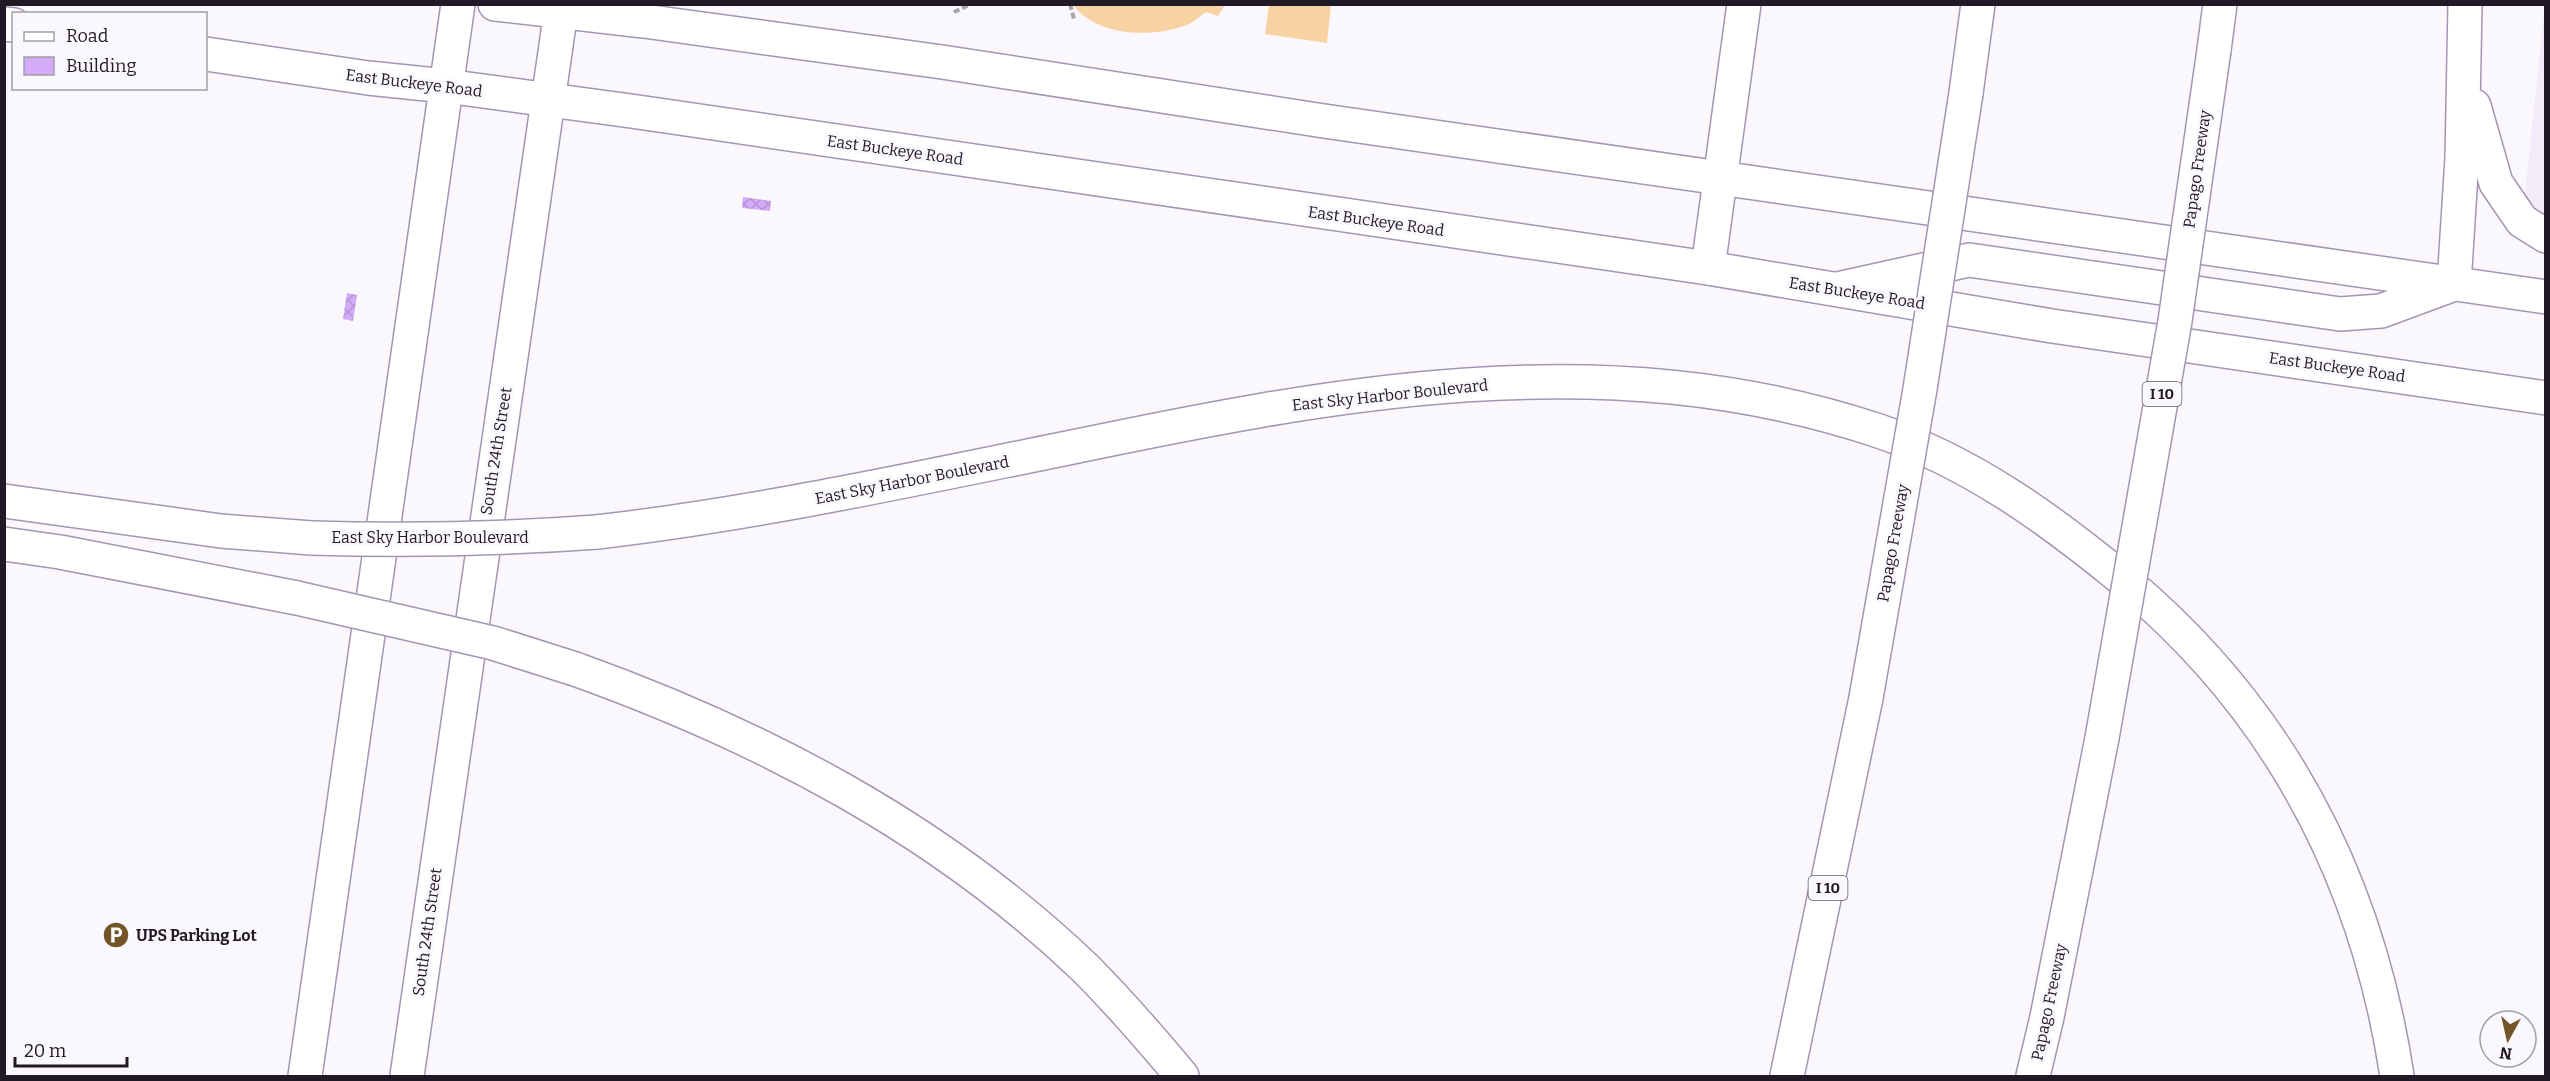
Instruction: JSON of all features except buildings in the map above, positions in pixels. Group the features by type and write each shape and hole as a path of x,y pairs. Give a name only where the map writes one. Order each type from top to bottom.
{"main road":[{"path":"305,1077 458,4"},
{"path":"495,4 561,8 942,62 1324,122 2546,297"},
{"path":"1708,268 1744,4"},
{"name":"Papago Freeway","path":"1786,1077 1866,699 1920,389 1978,4"},
{"name":"Papago Freeway","path":"2033,1077 2102,738 2175,321 2220,4"},
{"path":"2454,284 2461,181 2465,4"},
{"name":"South 24th Street","path":"407,1077 561,8"},
{"name":"East Buckeye Road","path":"207,54 368,78 549,100 1708,268 2052,326 2546,398"},
{"path":"2464,71 2496,183 2522,221 2546,237"},
{"path":"1837,289 1969,260 2340,314 2381,311 2454,284"},
{"name":"East Sky Harbor Boulevard","path":"4,501 221,531 311,537 428,540 503,538 597,532 684,522 771,508 1256,410 1350,396 1523,382 1589,382 1663,385 1732,394 1808,411 1879,431 1950,461 2014,498 2072,537 2196,645 2247,706 2286,765 2322,829 2350,890 2371,951 2386,1010 2397,1077"},
{"path":"4,544 60,552 297,598 493,644 575,669 703,719 778,754 848,791 908,828 966,869 1084,968 1134,1020 1182,1077"},
{"path":"4,567 297,598"}],"path":[{"path":"954,12 971,4"},
{"path":"1070,4 1074,19"}],"shaded area":[{"path":"1073,5 1225,5 1218,16 1206,12 1187,25 1158,32 1142,33 1111,29 1096,23 1084,16"},
{"path":"1269,5 1331,5 1327,43 1265,34"},
{"path":"2545,5 2545,224 2522,221"}],"place":[{"name":"UPS Parking Lot","path":"116,935"}]}
